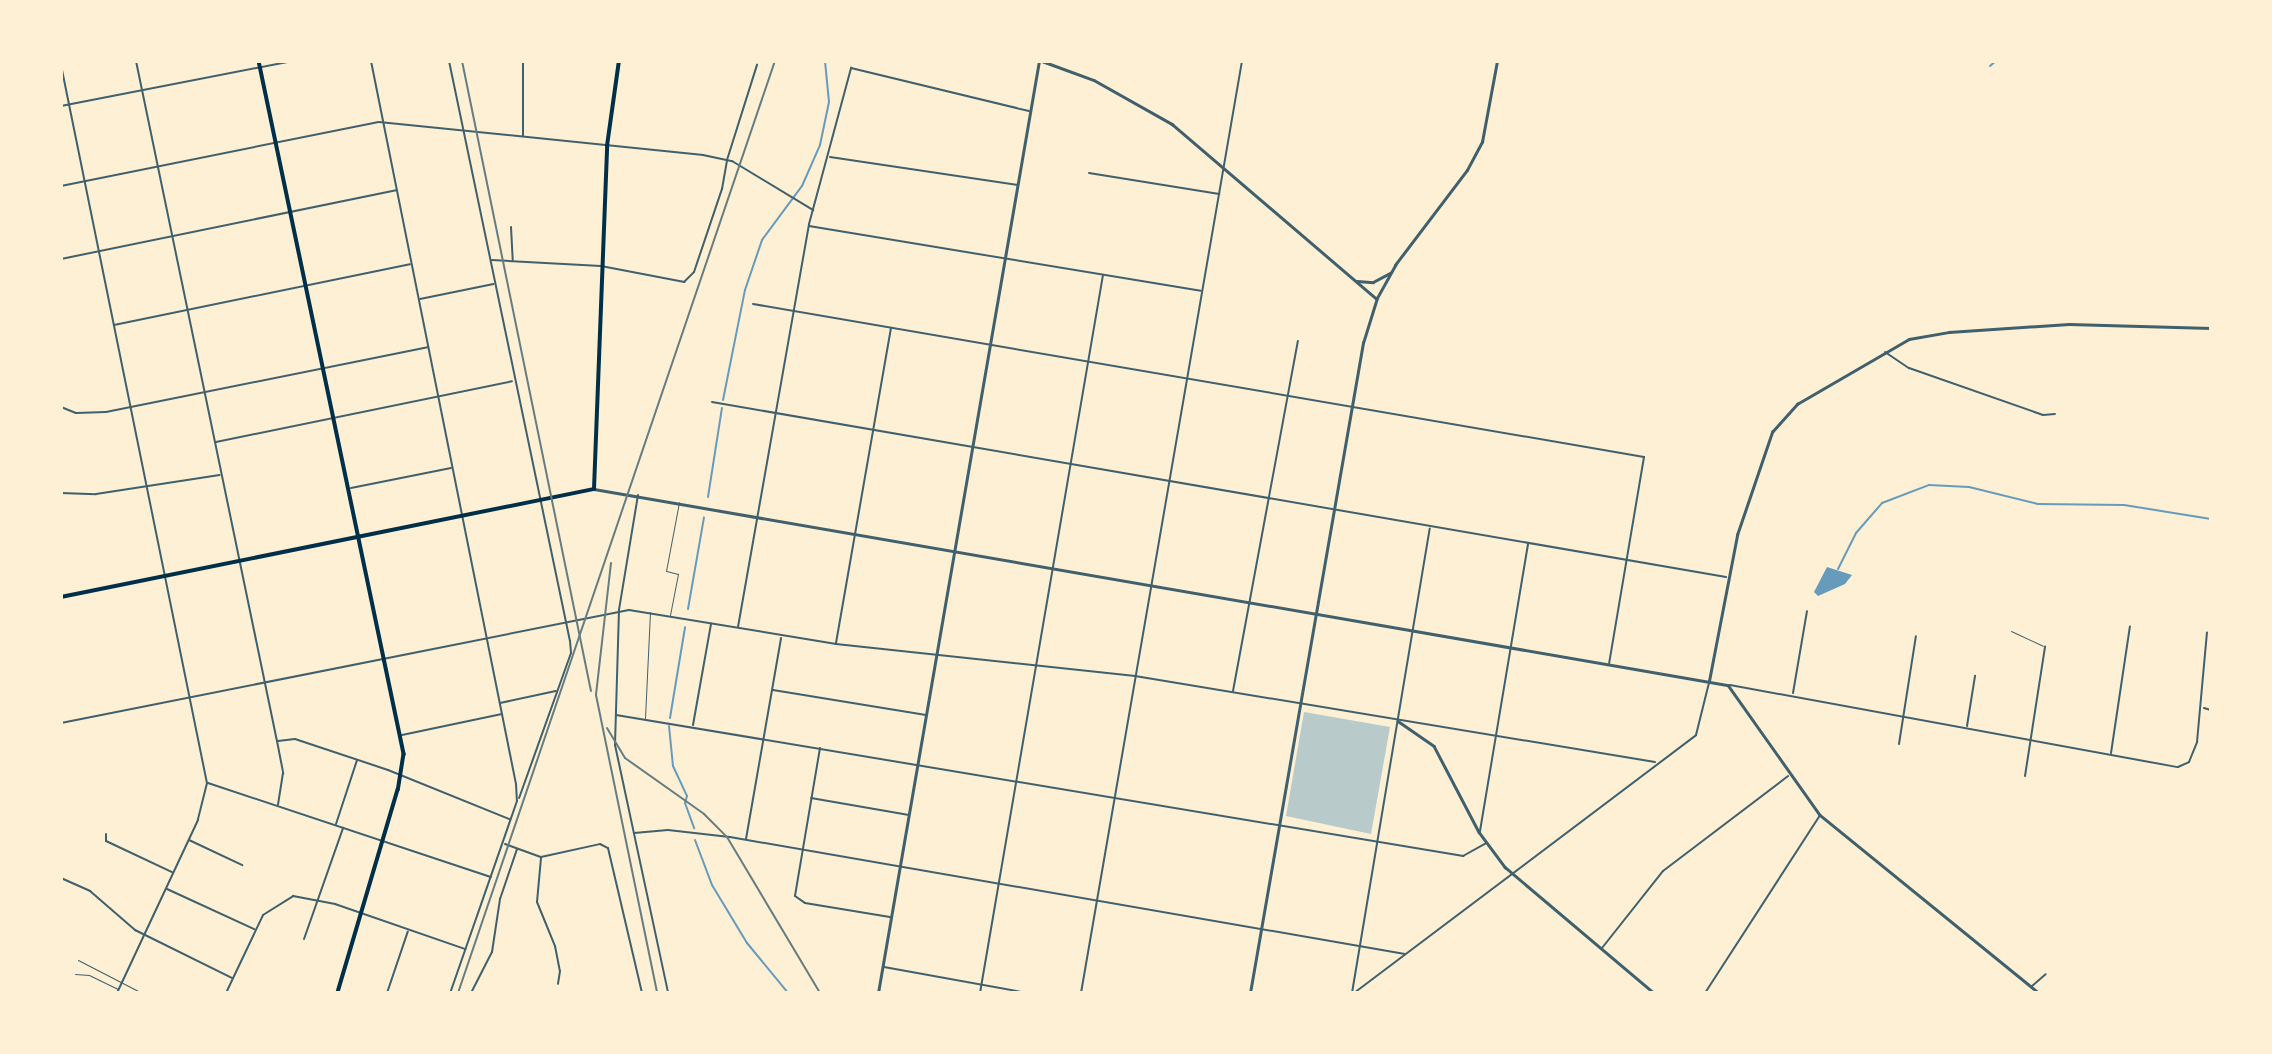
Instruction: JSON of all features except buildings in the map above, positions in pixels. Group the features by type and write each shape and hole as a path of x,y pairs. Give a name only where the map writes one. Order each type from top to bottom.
{"main road":[{"path":"259,61 401,735 402,775 338,993"},
{"path":"61,597 594,489 607,146 619,61"}],"street":[{"path":"136,61 277,741 283,773 278,805"},
{"path":"61,106 293,61"},
{"path":"371,61 502,714 517,801"},
{"path":"449,61 514,381 567,619 571,653 450,993"},
{"path":"523,61 523,137"},
{"path":"878,993 1040,61 1134,100 1172,124 1377,298"},
{"path":"1081,993 1242,61"},
{"path":"1250,993 1350,406 1377,298 1390,274 1475,157 1491,113 1497,61"},
{"path":"61,65 207,783 188,840 117,993"},
{"path":"490,260 601,266 684,282 694,272 722,189 727,160 757,65"},
{"path":"738,627 808,226 852,68 1030,111"},
{"path":"61,186 383,122 727,160 813,210"},
{"path":"829,157 1018,185"},
{"path":"1089,173 1219,194"},
{"path":"61,258 173,233 396,190"},
{"path":"808,226 1203,292"},
{"path":"511,227 513,261"},
{"path":"113,325 187,306 411,264"},
{"path":"1356,281 1373,282 1390,274"},
{"path":"980,993 1103,275"},
{"path":"418,299 494,284"},
{"path":"752,304 1286,393 1644,457 1609,663"},
{"path":"1353,993 1513,874 1655,762 1696,735 1709,681 1726,577 1772,432 1784,415 1819,391 1909,339 2003,328 2069,324 2211,328"},
{"path":"836,644 891,328"},
{"path":"1233,692 1297,341"},
{"path":"61,407 92,413 130,407 427,347"},
{"path":"1885,352 1909,368 2042,415 2055,414"},
{"path":"215,443 514,381"},
{"path":"712,402 773,415 1168,480 1726,577"},
{"path":"350,488 451,468"},
{"path":"61,494 96,494 221,475"},
{"path":"594,489 1793,694 2169,766 2185,765 2193,757 2203,708 2207,632"},
{"path":"638,495 619,610 615,717 617,757 668,993"},
{"path":"1353,993 1430,527"},
{"path":"1479,832 1528,543"},
{"path":"61,723 619,610 670,615 836,644 1036,662 1135,676 1655,762"},
{"path":"1793,694 1807,611"},
{"path":"693,726 711,623"},
{"path":"2111,754 2130,626"},
{"path":"746,840 781,636"},
{"path":"1899,744 1916,636"},
{"path":"2025,776 2045,647"},
{"path":"1966,727 1975,676"},
{"path":"1728,685 1788,776 1819,815 2039,993"},
{"path":"772,690 926,715"},
{"path":"499,703 557,691"},
{"path":"2203,708 2211,710"},
{"path":"401,735 502,714"},
{"path":"615,717 645,718 764,737 1463,856 1486,843"},
{"path":"1398,721 1434,746 1479,832 1513,874 1654,993"},
{"path":"277,741 295,739 402,775 511,820"},
{"path":"820,747 794,889 797,899 891,917"},
{"path":"336,825 357,760"},
{"path":"1601,948 1663,871 1788,776"},
{"path":"207,783 491,877"},
{"path":"810,797 909,815"},
{"path":"1704,993 1819,815"},
{"path":"304,939 343,827"},
{"path":"634,833 679,830 746,840 1405,954"},
{"path":"106,835 106,841 173,873"},
{"path":"188,840 242,865"},
{"path":"504,843 541,857 600,844 607,846 642,993"},
{"path":"471,993 492,952 500,899 517,849"},
{"path":"541,857 537,902 555,946 560,971 558,984"},
{"path":"61,878 90,891 144,935 233,978"},
{"path":"166,888 255,929"},
{"path":"226,993 255,929 270,908 283,899 318,900 465,949"},
{"path":"387,993 408,930"},
{"path":"883,967 1027,993"},
{"path":"2031,987 2046,974"}],"lane":[{"path":"670,615 678,574 666,571 678,502"},
{"path":"645,718 650,612"},
{"path":"2011,631 2045,647"},
{"path":"78,960 142,993"},
{"path":"75,974 89,975 118,989"}],"shaded area":[{"path":"1304,712 1390,727 1371,834 1286,816"}],"water":[{"path":"1827,567 1852,575 1845,584 1818,596 1814,592"}],"waterway":[{"path":"723,400 745,290 762,240 802,186 820,145 829,102 825,61"},
{"path":"1990,66 1996,61"},
{"path":"708,497 722,408"},
{"path":"1838,569 1856,533 1882,503 1929,485 1969,487 2038,504 2124,505 2211,519"},
{"path":"688,609 704,517"},
{"path":"670,718 685,627"},
{"path":"669,726 673,766 687,796 685,803 694,828"},
{"path":"695,840 712,885 747,943 788,993"}],"railway":[{"path":"462,61 591,691"},
{"path":"458,993 775,61"},
{"path":"611,563 596,695 657,993"},
{"path":"607,728 625,758 704,814 727,837 820,993"}]}
